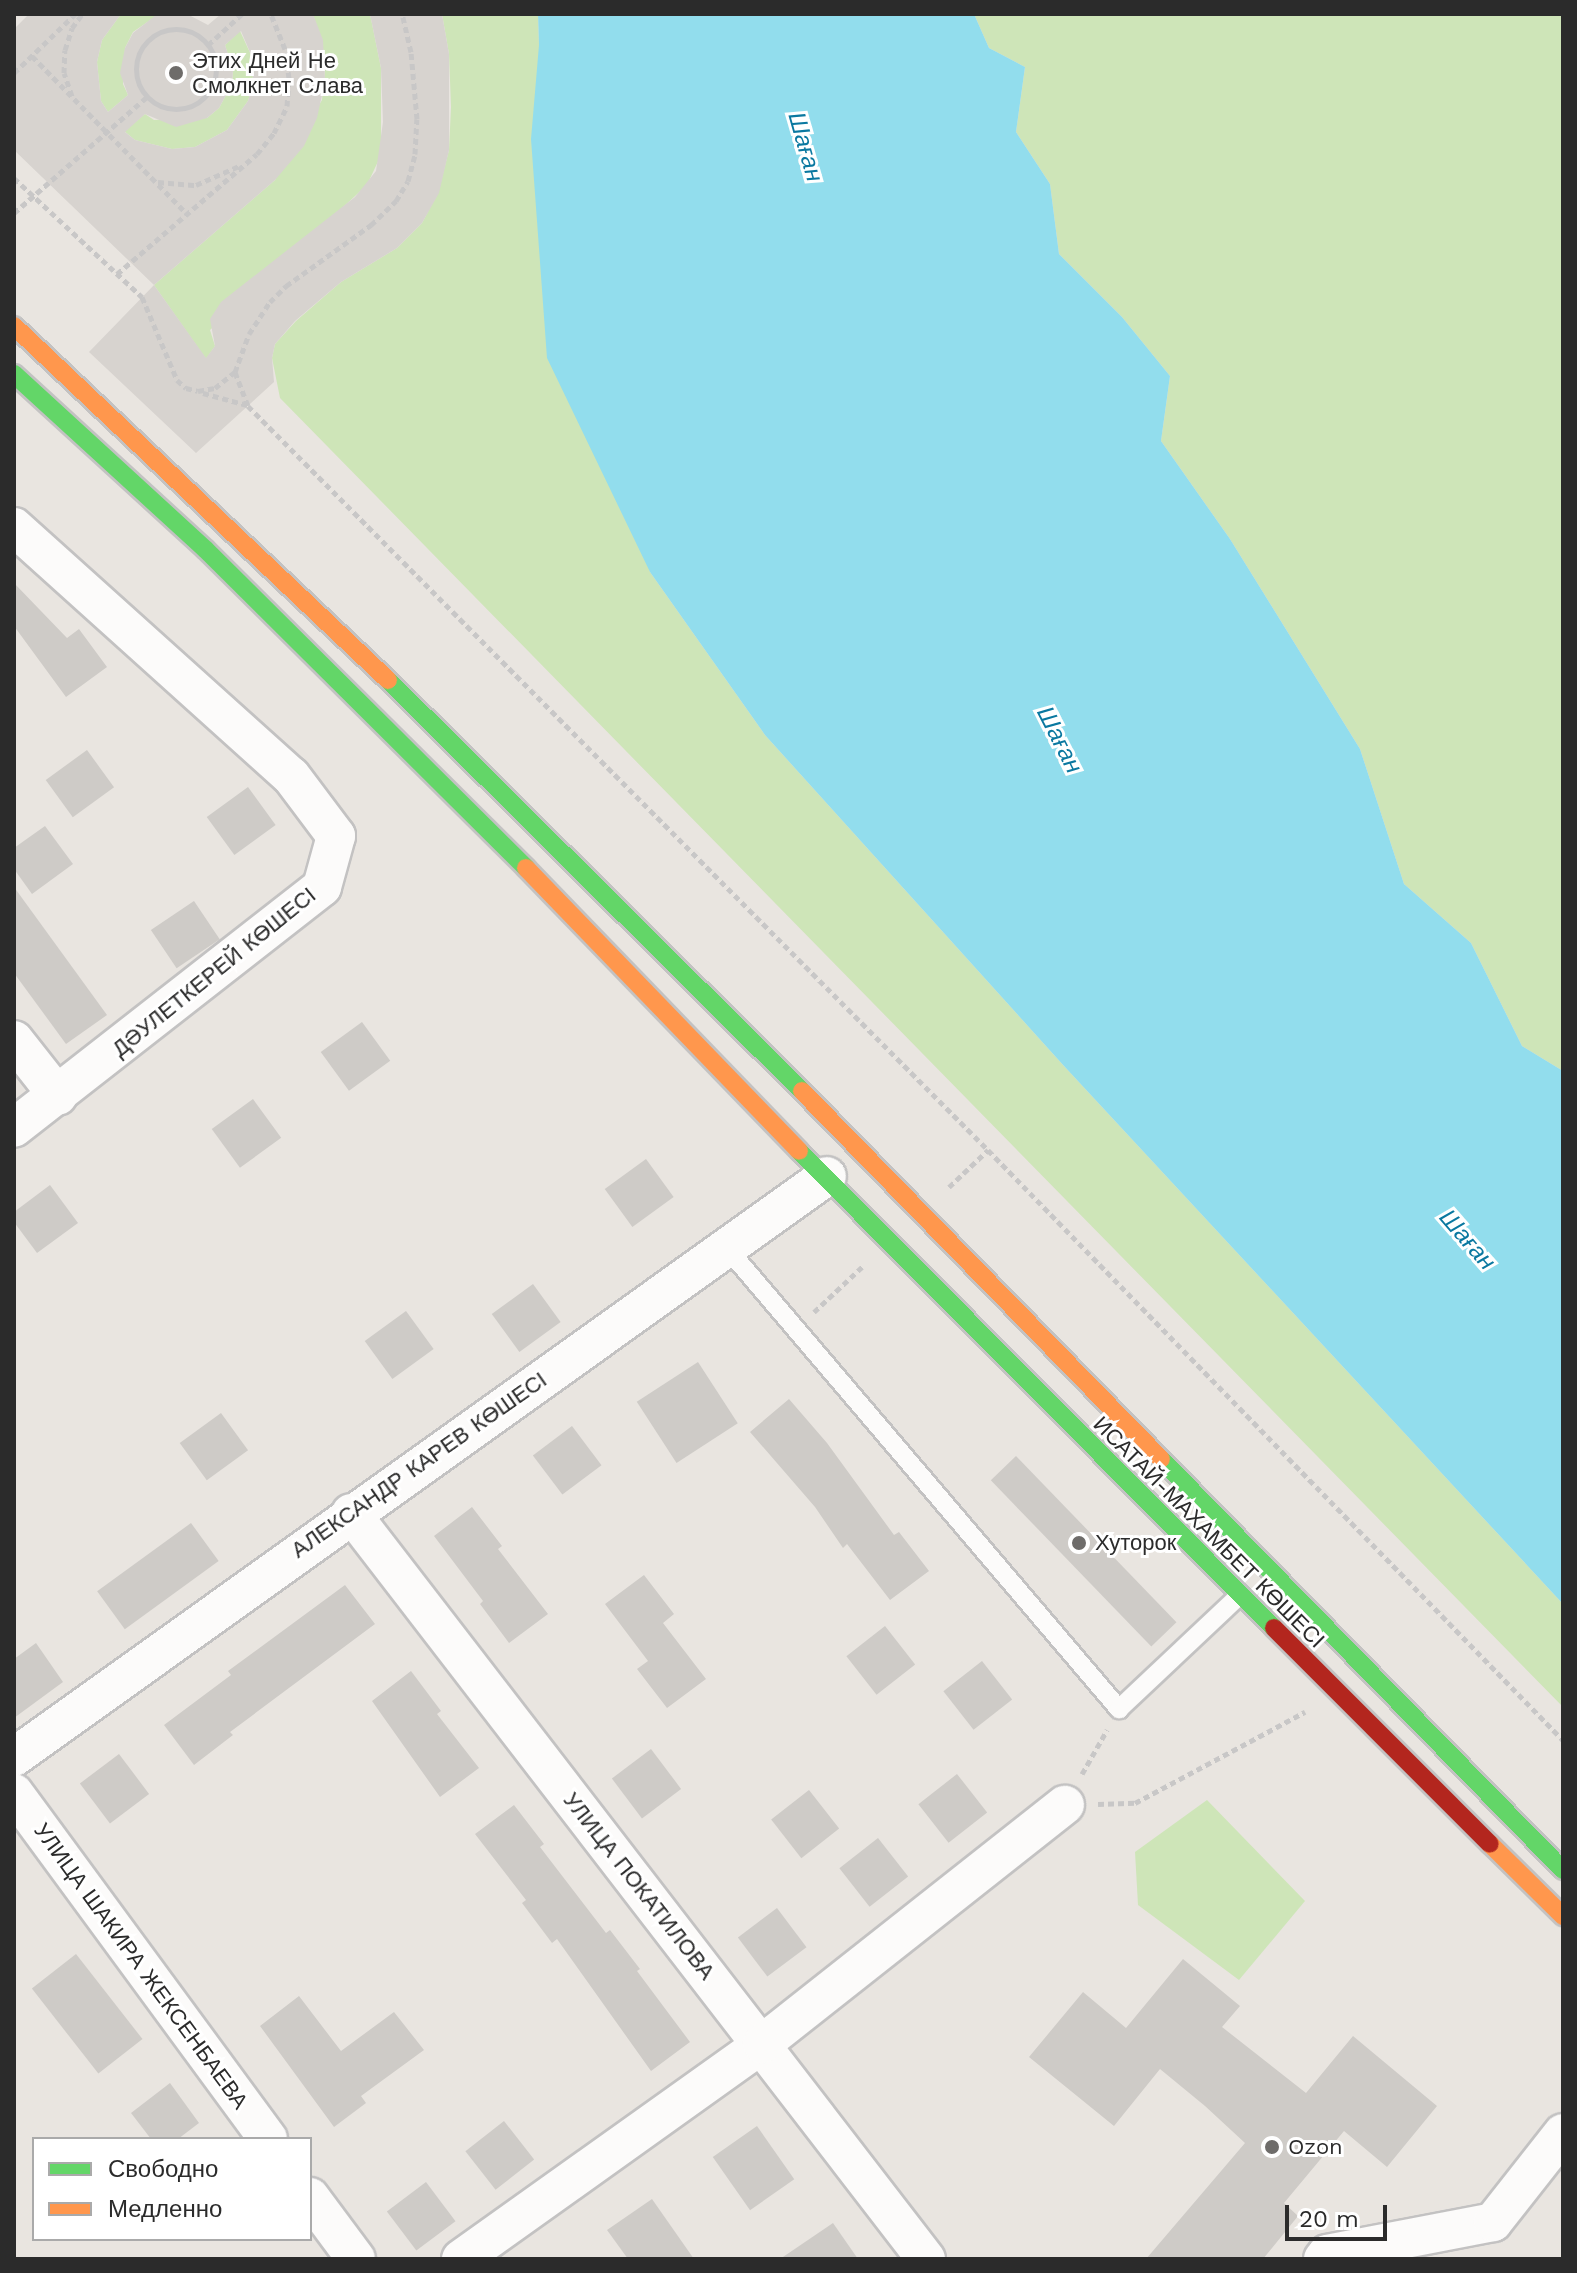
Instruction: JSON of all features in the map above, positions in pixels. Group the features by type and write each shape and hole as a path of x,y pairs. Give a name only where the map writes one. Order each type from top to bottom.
{"main road":[{"path":"14,326 229,526 468,757 842,1162"},
{"path":"14,374 206,550 452,791 842,1162 1563,1870"},
{"name":"ИСАТАЙ-МАХАМБЕТ КӨШЕСІ","path":"842,1162 888,1243 1563,1916"}],"street":[{"name":"ДӘУЛЕТКЕРЕЙ КӨШЕСІ","path":"14,527 291,776 336,836 322,887 14,1128"},
{"path":"14,1040 58,1096"},
{"name":"АЛЕКСАНДР КАРЕВ КӨШЕСІ","path":"14,1757 842,1162"},
{"name":"УЛИЦА ПОКАТИЛОВА","path":"351,1513 926,2259"},
{"name":"УЛИЦА ШАКИРА ЖЕКСЕНБАЕВА","path":"14,1793 267,2137"},
{"path":"461,2259 762,2044 1065,1805"},
{"path":"1323,2259 1327,2254 1493,2222 1563,2133"},
{"path":"312,2200 356,2259"}],"lane":[{"path":"726,1247 1119,1709 1239,1596"},
{"path":"1519,1826 1548,1832"}],"path":[{"path":"14,73 75,14"},
{"path":"72,97 64,73 65,50 72,28 82,14"},
{"path":"208,45 242,14"},
{"path":"117,274 257,154 274,133 287,106 289,78 285,49 271,14"},
{"path":"198,391 215,388 235,372 249,334 270,302 286,286 371,225 396,201 408,181 415,154 417,119 411,52 402,14"},
{"path":"178,30 191,32 208,45 215,59 216,72 207,95 184,109 170,109 148,96 136,71 144,45 154,36 178,30"},
{"path":"32,56 187,214"},
{"path":"14,213 148,96"},
{"path":"155,181 196,185 223,176 257,154"},
{"path":"14,178 142,297 177,380 186,388 248,406"},
{"path":"235,372 248,406 999,1162 1563,1740"},
{"path":"1065,1805 1135,1803 1338,1694"},
{"path":"1065,1805 1119,1709"}],"green space":[{"path":"121,14 159,14 133,32 125,48 123,84 128,95 108,112 101,101 97,62 102,40"},
{"path":"313,14 370,14 381,68 381,155 367,185 210,330 215,346 206,359 154,285 275,180 322,100 326,59"},
{"path":"442,14 538,14 539,44 650,572 765,735 1064,1066 1563,1604 1563,1707 280,398 272,358 275,344 341,282 397,248 422,223 438,193 449,150 451,107 449,54"},
{"path":"974,14 1563,14 1563,1071 1522,1046 1471,943 1404,884 1360,749 1230,539 1161,441 1170,376 1122,317 1059,254 1050,184 1016,132 1025,67 989,48"},
{"path":"240,31 252,57 253,84 248,101 227,130 195,147 172,149 135,140 124,131 145,114 154,120 207,118 219,108 232,84 233,70 225,45"},
{"path":"1207,1800 1305,1901 1239,1980 1138,1905 1135,1852"}],"shaded area":[{"path":"29,14 121,14 102,40 97,62 101,101 108,112 128,95 120,73 125,48 133,33 156,15 187,14 208,25 221,14 313,14 323,40 325,81 317,118 304,146 275,180 154,285 14,150 14,29","holes":["241,31 252,57 253,84 248,101 227,130 195,147 172,149 135,140 125,132 145,114 176,127 207,118 219,108 232,84 233,70 225,45"]},
{"path":"370,14 442,14 449,54 449,150 439,193 422,223 397,248 341,282 295,321 275,344 272,358 274,382 196,453 89,352 154,285 206,358 215,346 210,319 221,302 355,197 376,171 383,122 381,68"}],"water":[{"name":"Шаған","path":"538,14 974,14 989,48 1025,67 1016,132 1050,184 1059,254 1122,317 1170,376 1161,441 1230,539 1360,749 1404,884 1471,943 1522,1046 1563,1071 1563,1604 1064,1066 765,735 650,572 547,358 531,139 539,45"}],"building":[{"path":"14,583 67,638 79,629 107,667 66,697 14,626"},
{"path":"87,750 114,787 73,817 46,780"},
{"path":"248,787 276,825 234,855 207,817"},
{"path":"45,826 73,864 32,894 14,869 14,848"},
{"path":"14,887 107,1015 66,1044 14,973"},
{"path":"194,901 220,939 177,968 151,930"},
{"path":"362,1022 390,1061 349,1091 321,1052"},
{"path":"253,1099 281,1138 240,1168 212,1129"},
{"path":"646,1159 674,1197 632,1227 605,1189"},
{"path":"50,1185 78,1223 37,1253 14,1222 14,1212"},
{"path":"533,1284 561,1322 519,1352 492,1314"},
{"path":"406,1311 434,1349 392,1379 365,1341"},
{"path":"698,1362 738,1423 677,1463 637,1402"},
{"path":"789,1399 827,1443 894,1535 899,1532 929,1571 890,1600 847,1544 843,1548 815,1507 750,1432"},
{"path":"221,1413 248,1450 207,1480 180,1443"},
{"path":"572,1426 601,1465 562,1495 533,1455"},
{"path":"1016,1456 1176,1622 1151,1646 991,1480"},
{"path":"472,1507 502,1546 498,1549 548,1614 509,1643 480,1604 483,1601 434,1536"},
{"path":"191,1523 219,1561 125,1629 97,1591"},
{"path":"644,1575 674,1614 663,1623 706,1679 667,1708 637,1669 648,1661 605,1604"},
{"path":"345,1585 375,1624 230,1732 233,1735 194,1765 164,1725 231,1675 228,1671"},
{"path":"885,1626 915,1665 877,1695 846,1656"},
{"path":"36,1643 63,1682 14,1718 14,1659"},
{"path":"982,1661 1012,1700 974,1730 943,1691"},
{"path":"411,1671 441,1711 437,1714 479,1768 440,1797 372,1701"},
{"path":"651,1749 681,1789 642,1818 612,1778"},
{"path":"119,1754 149,1794 110,1823 80,1783"},
{"path":"957,1774 987,1813 949,1843 918,1804"},
{"path":"809,1790 839,1829 801,1858 771,1820"},
{"path":"514,1805 544,1844 540,1847 606,1933 610,1930 640,1969 637,1971 690,2042 651,2071 557,1939 552,1943 522,1903 526,1900 475,1834"},
{"path":"878,1838 908,1877 870,1907 839,1868"},
{"path":"777,1908 806,1947 767,1977 738,1937"},
{"path":"76,1954 142,2039 98,2074 32,1988"},
{"path":"1183,1959 1240,2006 1222,2027 1306,2093 1353,2036 1437,2106 1387,2167 1344,2131 1284,2203 1298,2216 1263,2259 1146,2259 1245,2143 1205,2106 1160,2069 1114,2126 1029,2057 1083,1992 1126,2028"},
{"path":"299,1996 341,2051 394,2012 424,2050 361,2096 366,2103 334,2127 260,2026"},
{"path":"170,2083 199,2123 181,2137 149,2137 131,2113"},
{"path":"504,2121 534,2160 496,2190 465,2151"},
{"path":"757,2126 794,2179 750,2210 713,2157"},
{"path":"426,2182 455,2221 416,2251 387,2211"},
{"path":"652,2199 694,2259 628,2259 607,2230"},
{"path":"833,2223 858,2259 780,2259"}],"traffic: fast":[{"path":"14,374 206,550 526,868"},
{"path":"388,680 802,1091"},
{"path":"799,1151 1274,1628"},
{"path":"1161,1459 1563,1870"}],"traffic: slow":[{"path":"14,326 388,680"},
{"path":"526,868 799,1151"},
{"path":"802,1091 1161,1459"},
{"path":"1490,1844 1563,1916"}],"traffic: jam":[{"path":"1274,1628 1490,1844"}],"place":[{"name":"Этих Дней Не Смолкнет Слава","path":"176,73"},
{"name":"Хуторок","path":"1079,1543"},
{"name":"Ozon","path":"1272,2147"}]}
